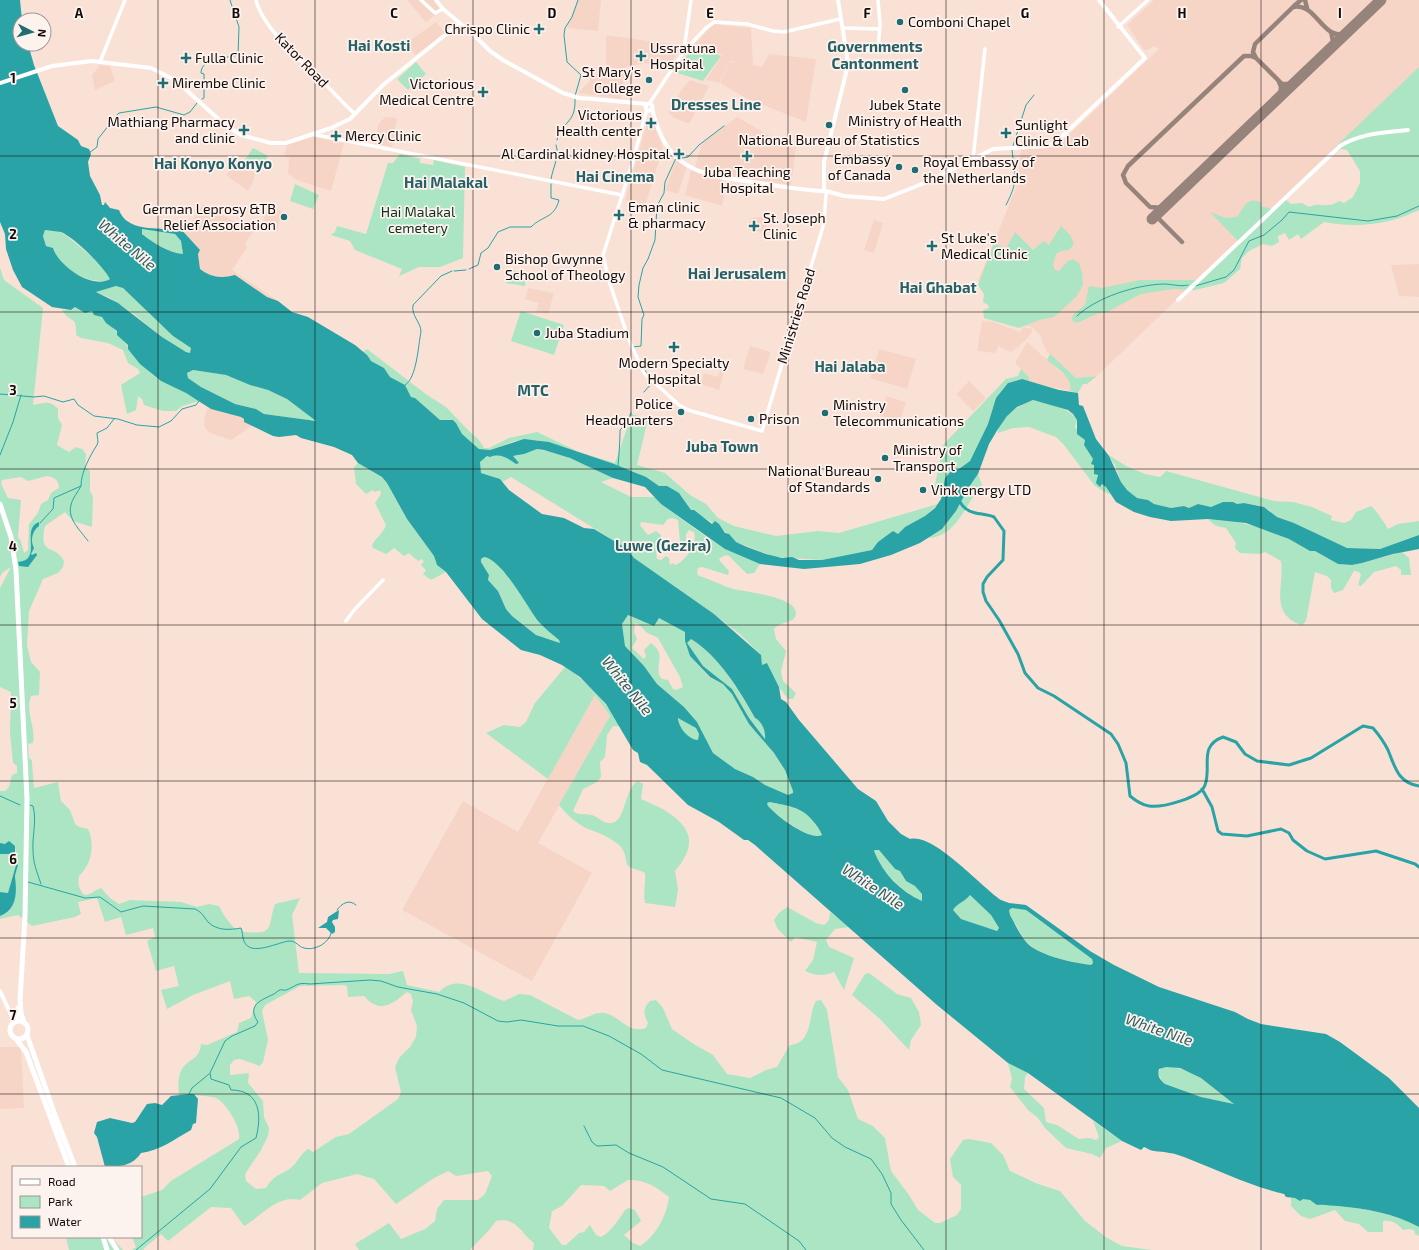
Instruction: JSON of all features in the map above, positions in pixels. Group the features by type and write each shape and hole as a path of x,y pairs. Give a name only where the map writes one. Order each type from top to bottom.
{"highway":[{"path":"0,504 7,521 15,554 20,648 27,825 20,1000 21,1013 28,1028 27,1035 55,1115 76,1166"},
{"path":"0,511 9,543 14,570 24,799 19,987 15,1021 9,1030 12,1036 26,1052 69,1166"},
{"path":"15,1021 24,1022"},
{"path":"16,1039 22,1039 27,1035"},
{"path":"103,1238 107,1250"},
{"path":"110,1238 116,1250"}],"main road":[{"path":"436,0 443,9 495,55 558,90 578,96 649,108 659,133 667,147 680,160 700,173 718,178 871,199 887,198 927,182 993,149 1048,146 1054,143 1144,59 1098,0"},
{"name":"Ministries Road","path":"825,192 826,157 847,69 846,51 838,0"},
{"path":"0,84 52,66 78,62 100,62 151,68 177,81 231,129 252,139 281,144 337,126 355,114 383,85 460,24"},
{"path":"1140,53 1149,54"},
{"path":"1139,64 1140,53"},
{"path":"1178,300 1340,146 1356,137 1364,135 1408,130"},
{"path":"0,991 15,1021"}],"street":[{"path":"100,62 125,0"},
{"name":"Kator Road","path":"256,0 260,12 274,31 315,76 355,114"},
{"path":"421,0 435,13 443,9"},
{"path":"684,51 691,0"},
{"path":"846,51 878,50 880,29 878,0"},
{"path":"1119,26 1148,0"},
{"path":"312,134 622,195 649,108 684,51 705,29 717,21 747,24 784,32 840,19"},
{"path":"842,28 880,29"},
{"path":"686,41 690,44"},
{"path":"973,159 985,49"},
{"name":"Ministries Road","path":"622,195 603,255 624,336 630,343 644,373 679,405 688,410 762,430 824,224 826,201 825,192"},
{"path":"346,621 355,609 383,580"}],"shaded area":[{"path":"407,0 433,0 443,9 426,22"},
{"path":"578,0 601,0 598,31 567,28"},
{"path":"1154,0 1419,0 1419,67 1097,376 1076,378 1046,351 1040,335 1032,327 1018,324 978,281 1018,183 1021,147 1055,148 1159,49 1154,46 1148,50 1144,50 1127,25"},
{"path":"436,22 445,33 416,55 405,44"},
{"path":"713,24 751,28 753,64 750,64 762,67 769,54 816,59 806,122 748,99 720,83 730,62 736,61 730,61 719,83 706,80 722,55 694,45"},
{"name":"Ussratuna Hospital","path":"606,35 677,45 680,48 668,69 646,63 626,67 621,99 578,93 590,81 590,77 599,73 599,68 606,69"},
{"path":"100,65 110,66 115,81 95,90 92,75"},
{"path":"690,80 709,86 689,124 673,117 668,113 682,89"},
{"path":"649,116 651,117 663,148 645,206 625,200"},
{"path":"385,117 397,118 392,147 375,144 378,125"},
{"name":"Juba Teaching Hospital","path":"737,117 772,137 771,144 796,147 791,185 711,174 695,167 702,143"},
{"path":"313,137 344,143 331,191 297,180 288,174 289,158 284,156 287,144"},
{"path":"238,160 255,173 254,180 248,191 226,175"},
{"path":"676,160 687,166 678,194 665,190"},
{"path":"691,170 708,177 722,180 721,192 724,197 722,206 685,195"},
{"path":"203,204 253,232 245,243 247,248 232,270 278,301 267,297 247,283 228,277 210,276 200,269 198,254 200,250 184,234"},
{"path":"268,206 282,211 277,232 261,228"},
{"path":"769,216 765,233 747,229 751,218"},
{"path":"874,220 883,223 874,253 864,250"},
{"path":"1419,264 1419,297 1399,296 1391,265"},
{"path":"528,288 554,293 548,314 536,311 539,303 525,299"},
{"path":"982,321 994,322 1020,332 1023,327 1032,329 1032,332 1026,340 1011,352 998,346 996,353 977,351"},
{"path":"1027,342 1069,379 1071,384 1070,391 1029,382 1029,377 1015,363"},
{"path":"750,346 771,352 763,374 743,369"},
{"path":"879,349 916,359 907,389 870,378"},
{"path":"721,367 725,368 719,390 701,384 704,373 718,377"},
{"path":"969,381 986,398 973,411 956,394"},
{"path":"886,396 906,402 900,421 880,416"},
{"path":"208,408 241,417 244,419 244,422 252,426 231,440 210,433 206,430 204,424 205,415"},
{"path":"595,695 610,716 538,843 592,873 532,981 402,910 463,801 518,832"},
{"path":"0,1047 21,1047 24,1108 0,1109"}],"green space":[{"path":"695,46 721,56 703,81 674,72"},
{"path":"416,62 426,74 408,90 397,79"},
{"path":"1419,67 1419,210 1396,219 1372,224 1348,225 1324,222 1301,239 1298,234 1289,240 1285,233 1278,236 1279,242 1272,246 1263,244 1249,251 1242,258 1240,269 1224,283 1195,290 1173,289 1141,294 1107,312 1097,314 1077,323 1072,320 1073,315 1085,305 1089,286 1102,288 1140,280 1197,280 1238,241 1210,212 1225,218 1237,217 1246,204 1252,201 1261,203 1261,206 1272,209 1283,198 1291,204 1302,203 1309,207 1313,205 1330,205 1339,201 1344,203 1353,197 1360,183 1360,171 1347,150 1341,149 1334,154 1331,151"},
{"path":"253,148 268,156 257,173 243,163"},
{"name":"Hai Malakal cemetery","path":"400,154 420,159 420,163 433,165 434,160 465,167 463,258 440,267 419,267 399,276 402,269 355,250 350,241 331,235 335,232 337,226 366,234 388,163 393,163"},
{"path":"295,184 319,195 313,209 290,201"},
{"path":"1061,226 1070,235 1074,244 1069,250 1061,251 1056,254 1053,265 1055,270 1059,271 1068,261 1073,259 1079,263 1083,285 1076,297 1054,317 1039,320 1019,328 984,318 983,310 989,308 988,305 983,302 984,294 978,285 994,243 1006,249 1015,232 1033,250 1044,241 1049,245"},
{"path":"143,229 175,234 181,241 183,254 166,249 152,242 143,234 141,230"},
{"path":"45,230 58,231 67,236 104,267 105,272 110,277 109,280 92,280 68,268 56,255 52,248 46,246 43,236"},
{"path":"0,268 4,280 43,308 33,405 49,403 58,409 58,418 62,425 57,445 69,452 76,447 82,449 86,454 85,467 90,471 90,492 93,496 92,527 73,521 65,512 45,526 43,536 46,546 56,552 64,561 63,567 58,573 43,579 29,611 27,646 31,662 40,672 39,695 31,696 29,702 34,737 33,743 28,744 29,758 32,760 34,788 58,782 61,801 70,810 75,824 79,827 88,829 92,847 91,854 87,866 79,876 79,886 84,895 101,888 110,898 119,904 130,900 181,902 197,907 209,904 219,906 225,917 235,929 241,929 244,932 254,933 266,931 270,924 275,904 300,898 292,915 299,973 389,974 403,971 407,985 439,992 447,986 463,984 472,986 504,1001 519,994 530,995 578,1020 594,1014 605,1013 634,1029 646,1028 648,1023 645,1016 645,1008 650,1001 656,1000 663,1008 672,1029 713,1055 727,1074 750,1078 766,1070 777,1067 789,1046 800,1042 805,1037 816,1001 821,1000 827,1010 838,1077 848,1090 858,1119 873,1126 885,1138 891,1171 918,1210 935,1223 940,1223 957,1215 961,1209 961,1185 953,1177 950,1159 963,1140 969,1139 991,1143 1003,1155 1010,1171 1038,1184 1060,1191 1085,1221 1107,1238 1122,1246 1152,1250 533,1250 534,1243 518,1227 509,1221 503,1220 496,1221 470,1250 359,1250 355,1244 389,1223 401,1239 425,1229 435,1221 437,1209 444,1200 478,1200 485,1194 492,1176 488,1171 456,1176 448,1171 434,1178 396,1204 374,1179 357,1174 322,1183 300,1200 284,1200 277,1203 244,1226 231,1208 211,1207 168,1241 161,1234 143,1249 144,1250 132,1250 136,1247 132,1238 142,1238 142,1197 162,1190 171,1181 239,1139 236,1123 220,1100 213,1097 197,1095 179,1095 178,1085 182,1069 196,1056 201,1044 207,1045 237,1032 239,1023 251,1018 256,1002 249,996 234,999 230,981 193,995 167,1009 161,990 179,986 174,966 156,971 147,941 155,937 153,928 126,935 121,917 105,922 97,898 78,902 81,914 75,917 32,926 18,915 0,919 0,916 10,910 13,905 17,868 16,865 8,893 0,892 0,854 16,854 15,846 0,843 0,791 5,791 9,787 12,775 17,773 17,766 13,763 10,732 11,692 0,687 0,588 11,567 3,572 0,577","holes":["47,476 56,479 59,488 51,493 48,500 41,504 38,513 29,524 28,550 24,553 21,541 18,537 21,500 8,498 1,484 2,480 21,477 28,481","300,986 347,986 348,997 364,996 370,1002 380,1006 391,1004 407,992 411,994 413,1001 411,1010 417,1026 416,1037 410,1047 399,1058 395,1067 401,1092 398,1099 349,1134 336,1137 313,1152 308,1149 293,1166 273,1179 266,1188 256,1189 246,1181 245,1174 261,1150 268,1136 269,1128 264,1117 263,1101 248,1083 249,1073 230,1075 230,1065 234,1060 240,1059 260,1066 263,1062 268,1040 262,1011 265,1005","628,1180 650,1184 669,1197 666,1211 660,1224 646,1242 640,1246 633,1243 624,1235 641,1221 635,1210 629,1208 625,1210 605,1235 601,1237 596,1235 590,1225 584,1232 579,1233 566,1245 562,1245 549,1228 552,1211 562,1206 581,1185 604,1186 610,1191"]},
{"path":"507,270 526,272 525,286 506,283"},
{"path":"116,286 123,288 173,336 191,348 190,353 162,337 134,314 108,297 96,292"},
{"path":"75,307 84,312 92,311 101,316 109,323 154,376 199,401 182,406 176,411 163,411 144,405 142,399 138,396 136,410 127,414 121,385 140,373 138,369 128,363 123,350 108,343 81,338 76,335 74,322 62,310 72,310"},
{"name":"Juba Stadium","path":"521,311 564,325 554,355 511,341"},
{"path":"367,349 427,395 446,407 479,440 484,448 489,448 509,438 537,432 579,452 615,463 632,414 648,419 637,465 665,473 690,495 706,504 718,518 734,526 776,536 818,531 839,533 938,504 925,516 905,527 898,535 885,537 872,550 822,560 775,557 736,542 720,527 691,510 681,495 659,486 635,472 564,447 537,440 515,441 490,450 479,449 462,434 453,420 440,420 415,398 411,397 405,385 390,377 384,368 371,361 363,352"},
{"path":"1050,354 1076,378 1097,376 1087,384 1083,384 1078,393 1070,391 1069,381 1059,369 1047,360"},
{"path":"1021,369 1029,377 1029,382 1022,379 1008,383 996,398 988,424 970,461 959,469 952,470 945,478 943,491 934,490 943,445 1006,379 1018,376"},
{"path":"193,370 226,375 250,385 268,390 287,399 316,421 264,414 256,409 235,404 201,387 188,378 187,373"},
{"path":"1033,400 1064,409 1077,420 1075,427 1085,440 1084,445 1093,459 1100,487 1102,484 1107,487 1110,495 1095,486 1064,445 1056,437 1029,427 1013,428 998,433 1001,422 1005,417 1016,408"},
{"path":"537,449 566,457 585,465 613,478 601,482 631,497 655,497 661,504 705,536 726,549 760,564 754,573 747,574 729,556 726,555 719,560 729,571 728,575 702,567 698,568 697,573 699,576 730,588 782,600 791,605 795,610 795,617 793,619 779,625 774,629 776,639 786,651 781,671 783,681 796,693 793,699 788,699 779,687 767,663 762,665 760,654 741,635 714,614 633,558 626,548 511,477 502,482 500,479 481,473 480,462 487,456 494,455 515,459 513,456","holes":["672,518 678,520 680,541 683,544 686,542 686,534 689,530 694,532 695,537 693,546 687,556 680,563 676,565 672,563 670,565 669,558 666,556 661,560 657,559 656,552 661,535 656,531 648,535 640,525 641,522 663,525 668,519"]},
{"path":"1107,454 1126,466 1145,474 1160,477 1166,471 1274,501 1293,502 1312,507 1332,516 1331,520 1344,523 1351,520 1356,512 1371,506 1380,516 1388,529 1398,524 1419,521 1419,535 1380,549 1347,548 1294,523 1277,517 1268,509 1261,506 1244,503 1237,504 1233,502 1211,507 1198,504 1189,508 1184,506 1171,508 1154,504 1148,500 1137,498 1127,490 1121,482 1115,465"},
{"path":"358,463 382,477 387,483 407,519 434,556 437,565 446,572 431,580 423,574 426,570 421,565 424,561 421,559 418,561 409,553 404,556 394,548 386,554 373,548 373,543 386,525 375,503 381,494 380,490 375,492 373,490 366,494 356,484 354,467"},
{"path":"978,474 982,485 955,524 944,534 928,538 942,529 956,511"},
{"path":"1208,519 1238,522 1258,527 1289,539 1310,551 1315,551 1338,564 1352,565 1402,552 1409,558 1411,575 1401,575 1401,570 1396,566 1374,572 1361,586 1358,585 1361,575 1359,572 1354,571 1343,590 1334,593 1331,588 1331,580 1327,576 1315,572 1306,621 1302,625 1292,620 1285,614 1281,606 1281,561 1265,552 1260,554 1240,553 1235,548 1236,543 1226,528 1212,523"},
{"path":"484,557 491,560 506,574 538,621 545,629 559,640 560,643 536,635 512,616 506,609 498,591 488,580 489,575 481,562 481,559"},
{"path":"628,615 641,621 659,618 685,632 685,641 690,656 709,677 723,684 732,694 749,724 774,753 785,770 793,793 788,795 765,785 753,777 735,769 713,753 697,722 684,707 657,684 644,666 625,646 622,624","holes":["635,623 646,632 658,638 680,677 683,687 676,690 673,689 668,680 662,679 659,675 658,670 660,658 656,647 651,643 644,650 646,656 644,659 632,648 637,639 634,632"]},
{"path":"691,639 710,654 727,674 755,718 762,724 765,739 749,718 732,689 703,666 686,643"},
{"path":"565,667 596,693 620,726 613,726 607,735 605,757 600,762 601,777 597,782 583,789 573,811 588,814 608,823 614,822 619,819 633,785 638,781 643,784 641,799 663,809 675,818 687,831 689,838 689,846 686,854 675,871 678,890 675,907 645,903 645,873 627,865 621,847 614,841 580,825 559,805 610,716 595,695 548,779 486,733 504,725 520,727 526,722 535,703"},
{"path":"679,718 696,728 699,734 698,741 691,739 685,734 677,721"},
{"path":"770,802 801,810 813,819 822,835 816,836 809,834 794,826 768,806 767,803"},
{"path":"879,850 895,869 900,871 906,881 915,886 922,894 922,901 906,892 887,874 874,851"},
{"path":"970,895 991,915 999,928 997,931 961,919 952,910"},
{"path":"787,907 816,923 824,925 829,920 830,912 849,927 835,929 826,940 829,947 854,958 844,990 834,972 820,975 805,971 813,960 817,942 795,937 791,942 777,928 774,920 779,913"},
{"path":"1017,907 1026,910 1092,959 1093,963 1091,965 1067,961 1034,948 1023,938 1010,916 1009,909"},
{"path":"869,973 897,994 911,998 919,1012 921,1025 911,1040 909,1050 880,1019 852,995 865,974"},
{"path":"1008,1063 1028,1073 1025,1077 1024,1089 1044,1108 1046,1122 1057,1125 1079,1139 1090,1138 1096,1140 1099,1137 1093,1121 1122,1141 1106,1148 1100,1158 1092,1154 1066,1148 1045,1128 1038,1118 1028,1110 1010,1087 1012,1079"},
{"path":"1162,1067 1180,1069 1201,1078 1221,1091 1234,1104 1201,1097 1165,1084 1158,1073"},
{"path":"1291,1198 1310,1200 1317,1204 1380,1212 1400,1218 1419,1227 1419,1236 1415,1234 1414,1230 1403,1230 1396,1224 1389,1221 1383,1221 1383,1232 1368,1232 1359,1224 1345,1221 1335,1210 1310,1219 1301,1216 1291,1206"},
{"path":"66,1238 112,1238 123,1250 69,1250"}],"water":[{"name":"White Nile","path":"0,0 20,0 21,12 12,12 12,52 30,52 58,126 78,140 81,146 89,149 91,154 88,162 90,176 100,195 102,205 104,205 105,202 110,208 119,210 128,222 141,227 172,230 175,225 179,227 200,250 198,254 200,269 208,274 216,276 225,277 235,275 267,297 278,301 292,312 308,317 355,345 367,355 371,361 384,368 390,377 405,385 411,397 415,398 440,420 453,420 462,434 479,449 490,450 524,439 549,442 614,464 646,477 659,486 667,486 679,493 691,510 694,510 712,524 715,521 725,533 729,534 736,542 747,547 782,558 792,557 799,560 822,560 872,550 878,542 893,531 898,534 905,527 925,516 935,508 941,499 945,478 952,470 959,469 970,461 988,424 996,398 1008,383 1022,379 1059,390 1078,393 1079,405 1083,406 1096,439 1109,456 1121,482 1127,490 1137,498 1171,508 1184,506 1189,508 1198,504 1211,507 1223,502 1233,502 1237,504 1244,503 1264,507 1277,517 1294,523 1347,548 1380,549 1419,535 1419,549 1352,565 1338,564 1289,539 1246,523 1208,519 1171,521 1134,512 1116,502 1106,487 1102,484 1100,487 1096,483 1098,475 1094,474 1094,465 1091,464 1093,459 1084,445 1085,440 1077,434 1077,420 1073,414 1068,410 1033,400 1017,407 1007,416 989,444 978,474 956,511 942,529 920,543 891,555 860,564 804,569 760,564 725,549 661,504 645,487 613,478 570,458 544,450 537,449 513,456 519,463 516,464 507,458 500,456 487,456 480,462 481,473 500,479 509,490 542,514 564,518 584,528 594,529 626,548 634,558 714,614 761,655 762,665 767,663 779,687 781,699 786,702 799,720 858,789 876,801 888,821 901,834 910,839 920,839 931,844 957,862 1001,900 1009,903 1026,905 1090,951 1114,965 1159,987 1235,1012 1261,1024 1326,1034 1340,1042 1389,1078 1419,1108 1419,1227 1400,1218 1380,1212 1349,1207 1317,1205 1310,1200 1303,1199 1300,1201 1180,1156 1153,1151 1144,1147 1141,1150 1122,1141 1028,1073 1008,1063 937,1005 755,845 748,840 744,840 719,822 688,805 647,765 640,762 638,753 633,750 606,704 580,677 562,665 540,655 521,650 482,619 446,572 437,565 434,556 407,519 387,483 382,477 358,463 352,455 334,447 301,438 296,435 279,437 273,436 244,422 244,419 241,417 211,409 186,393 161,381 140,364 128,349 128,345 117,335 117,331 106,323 102,317 94,315 92,311 85,313 75,307 71,310 52,307 22,287 13,270 6,249 5,234 0,222","holes":["142,229 175,234 181,241 183,254 167,250 142,234","45,230 61,232 67,235 95,260 110,279 103,282 85,279 61,262 53,248 46,246 43,236","116,286 123,288 173,336 191,348 190,353 162,337 118,303 96,292","193,370 226,375 250,385 268,390 287,399 316,421 264,414 256,409 235,404 201,387 188,378 187,373","484,557 491,560 506,574 538,621 545,629 559,640 560,643 536,635 512,616 506,609 498,591 488,580 489,575 481,562 481,559","628,615 654,626 659,618 685,632 685,641 690,656 710,677 723,684 732,694 749,724 774,753 785,770 793,793 788,795 765,785 753,777 735,769 713,753 697,722 684,707 657,684 644,666 625,646 622,624","691,639 710,654 728,674 755,718 762,724 765,739 749,718 732,689 703,666 687,643","678,718 696,728 699,734 698,740 691,738 682,729 678,722","770,802 799,809 808,816 822,835 816,836 802,831 786,821 768,806 767,803","875,850 879,850 895,869 900,871 906,881 915,886 922,894 922,901 906,892 893,881 882,867 874,851","970,895 991,915 999,928 997,931 961,919 953,910","1012,908 1026,910 1092,959 1093,963 1091,965 1067,961 1034,948 1023,938 1010,915 1009,910","1166,1067 1180,1068 1201,1078 1234,1104 1201,1097 1165,1084 1160,1079 1158,1074 1159,1069"]},
{"path":"39,522 39,526 32,536 34,548 31,554 36,553 37,555 28,567 19,566 18,562 26,560 30,555 32,529 34,525"},
{"path":"9,841 15,846 15,856 11,854 0,854 0,843 5,844"},
{"path":"16,865 18,865 15,876 15,900 10,909 0,916 0,892 8,893"},
{"path":"339,910 338,919 333,920 332,922 335,927 335,932 332,934 326,928 318,928 327,922 328,917"},
{"path":"194,1094 198,1099 196,1123 193,1124 191,1130 161,1147 141,1153 134,1161 130,1163 120,1166 105,1166 97,1137 94,1133 97,1122 110,1118 132,1123 135,1122 147,1104 155,1103 162,1105 171,1096"}],"waterway":[{"path":"202,99 204,98 204,74 201,73 202,68 210,61 238,55 239,27 230,0"},
{"path":"575,96 581,75 567,62 564,35 565,28 572,17 578,0"},
{"path":"1013,146 1026,105 1034,95"},
{"path":"557,140 562,129 573,114 575,99"},
{"path":"89,153 97,147 98,139 119,113 156,107 184,115 190,112 197,103"},
{"path":"682,158 688,157 699,145 724,126"},
{"path":"551,179 557,157 556,145"},
{"path":"1006,205 1013,190 1015,178 1012,150"},
{"path":"633,347 641,346 642,319 644,315 638,297 639,285 643,268 655,240 657,206 664,193 665,182 676,158"},
{"path":"469,269 478,265 481,253 488,248 498,232 510,227 531,227 554,211 559,200 551,198 551,184"},
{"path":"1195,286 1226,277 1234,270 1249,241 1264,235 1289,212 1368,221 1397,216 1419,206"},
{"path":"454,271 466,270"},
{"path":"405,385 409,381 415,369 421,332 421,328 413,312 413,305 441,276 452,271"},
{"path":"1077,316 1095,303 1117,293 1152,285 1188,285"},
{"path":"644,369 648,375"},
{"path":"644,392 652,383"},
{"path":"0,394 34,397 44,396 63,402 74,399 78,405 94,416 118,419 137,425 159,427 171,421 182,409 196,405 199,401"},
{"path":"0,455 13,422 21,395"},
{"path":"618,466 620,430 626,424 631,413"},
{"path":"40,523 53,509 54,498 81,486 84,470 98,444 97,433 107,428 114,419"},
{"path":"81,486 73,500 70,510 75,524 88,541"},
{"path":"960,502 967,510 971,512 994,517 1004,531 1003,560 987,577 983,584 983,592 986,601 999,620 1018,654 1025,673 1038,688 1054,696 1111,734 1118,744 1126,763 1130,796 1137,801 1149,806 1171,804 1189,798 1202,790 1207,778 1208,751 1215,741 1223,737 1236,742 1245,754 1257,761 1289,765 1311,758 1363,726 1373,728 1385,744 1395,768 1402,778 1406,782 1419,786"},
{"path":"1202,789 1212,807 1218,831 1222,834 1247,836 1281,829 1289,833 1293,840 1307,851 1325,859 1376,851 1415,864 1419,867"},
{"path":"0,796 20,805"},
{"path":"30,805 33,806 35,817 33,845 34,859 41,884"},
{"path":"15,856 17,865"},
{"path":"28,882 85,898 100,897 121,912 143,906 195,909 215,927 228,929 241,928 244,941 247,946 252,948 266,947 290,941 308,949 317,947 324,943 330,937 331,933"},
{"path":"337,910 341,905 348,902 356,905"},
{"path":"136,1250 210,1189 241,1147 256,1138 259,1121 257,1105 253,1099 248,1094 241,1091 231,1090 229,1085 211,1079 210,1073 225,1041 232,1036 255,1026 258,1022 254,1012 256,1005 279,990 285,990 299,984 370,980 381,981 398,987 437,994 464,1003 498,1021 507,1022 521,1020 558,1026 583,1026 609,1036 641,1054 662,1070 781,1098 815,1118 832,1138 845,1147 871,1159 882,1174 891,1193 891,1204 901,1220 924,1250"},
{"path":"189,1094 192,1088 209,1074"},
{"path":"584,1126 592,1142 597,1146 616,1145 629,1153 663,1167 711,1199 745,1204 799,1241 806,1250"}],"taxiway":[{"path":"1294,6 1301,0"},
{"path":"1305,0 1307,8"},
{"path":"1256,58 1253,52 1255,44 1293,7 1301,7 1308,10 1325,28 1332,32 1339,35 1347,33"},
{"path":"1331,32 1333,41 1332,48"},
{"path":"1164,208 1150,207 1126,183 1123,175 1128,166 1244,56 1256,58 1282,84 1294,84"},
{"path":"1279,82 1281,87 1280,98"},
{"path":"1156,216 1182,242"}],"runway":[{"path":"1152,219 1381,0"}],"place":[{"name":"Comboni Chapel","path":"900,22"},
{"name":"Chrispo Clinic","path":"539,29"},
{"name":"Ussratuna Hospital","path":"641,56"},
{"name":"Fulla Clinic","path":"186,58"},
{"name":"St Mary's College","path":"649,80"},
{"name":"Mirembe Clinic","path":"163,83"},
{"name":"Jubek State Ministry of Health","path":"905,90"},
{"name":"Victorious Medical Centre","path":"483,92"},
{"name":"Victorious Health center","path":"651,123"},
{"name":"National Bureau of Statistics","path":"829,125"},
{"name":"Mathiang Pharmacy and clinic","path":"244,130"},
{"name":"Sunlight Clinic & Lab","path":"1006,133"},
{"name":"Mercy Clinic","path":"336,136"},
{"name":"Al Cardinal kidney Hospital","path":"679,154"},
{"name":"Juba Teaching Hospital","path":"747,156"},
{"name":"Embassy of Canada","path":"899,167"},
{"name":"Royal Embassy of the Netherlands","path":"915,170"},
{"name":"Eman clinic & pharmacy","path":"619,215"},
{"name":"German Leprosy &TB Relief Association","path":"284,217"},
{"name":"St. Joseph Clinic","path":"754,226"},
{"name":"St Luke's Medical Clinic","path":"932,246"},
{"name":"Bishop Gwynne School of Theology","path":"497,267"},
{"name":"Juba Stadium","path":"537,333"},
{"name":"Modern Specialty Hospital","path":"674,347"},
{"name":"Police Headquarters","path":"681,412"},
{"name":"Ministry Telecommunications","path":"825,413"},
{"name":"Prison","path":"751,419"},
{"name":"Ministry of Transport","path":"885,458"},
{"name":"National Bureau of Standards","path":"878,479"},
{"name":"Vink energy LTD","path":"923,490"}],"district":[{"name":"Hai Kosti","path":"379,46"},
{"name":"Governments Cantonment","path":"875,56"},
{"name":"Dresses Line","path":"716,105"},
{"name":"Hai Konyo Konyo","path":"213,164"},
{"name":"Hai Cinema","path":"615,177"},
{"name":"Hai Malakal","path":"446,183"},
{"name":"Hai Jerusalem","path":"737,274"},
{"name":"Hai Ghabat","path":"938,288"},
{"name":"Hai Jalaba","path":"850,367"},
{"name":"MTC","path":"533,391"},
{"name":"Juba Town","path":"722,447"},
{"name":"Luwe (Gezira)","path":"663,546"}]}
